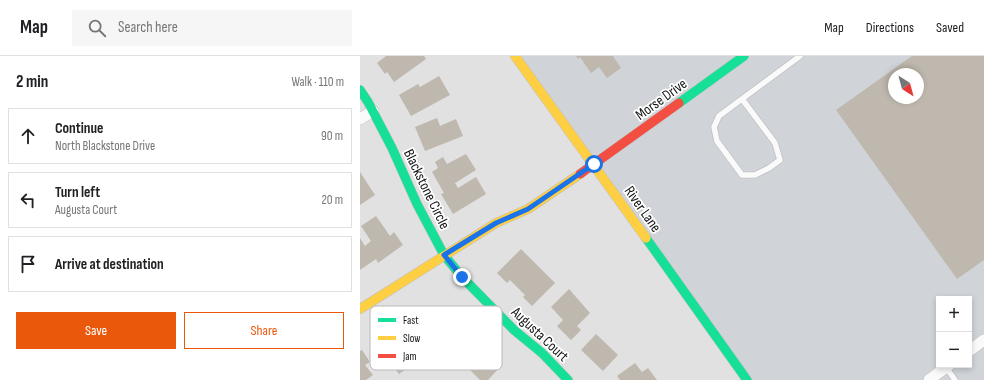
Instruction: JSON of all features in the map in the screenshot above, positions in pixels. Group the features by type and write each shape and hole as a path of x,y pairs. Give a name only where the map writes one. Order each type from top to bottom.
{"street":[{"name":"River Lane","path":"515,56 594,164 747,380"},
{"name":"Morse Drive","path":"444,255 496,223 528,209 594,164 744,56"},
{"name":"Blackstone Circle","path":"360,90 373,111 392,148 417,204 444,255"},
{"path":"360,119 373,111"},
{"path":"360,309 444,255"},
{"name":"Augusta Court","path":"444,255 462,277 490,306"},
{"name":"Augusta Court","path":"502,318 514,330 542,353 568,380"},
{"path":"972,349 984,340"},
{"path":"929,380 945,368"}],"lane":[{"path":"742,99 775,143 780,160 769,168 755,175 742,175 717,141 714,127 719,116 800,56"},
{"path":"949,368 955,380"}],"shaded area":[{"path":"515,56 984,56 984,380 747,380"}],"building":[{"path":"386,56 424,56 426,59 394,82 387,72 385,74 377,63"},
{"path":"576,56 613,56 621,68 607,78 599,67 591,73 580,57 578,59"},
{"path":"912,56 984,56 984,260 957,279 836,110 888,73 888,104 924,104 924,68 895,68"},
{"path":"439,76 450,95 411,116 399,95 418,84 420,87"},
{"path":"437,118 440,126 456,119 463,136 425,151 415,127"},
{"path":"466,154 476,170 455,183 458,188 476,177 486,194 453,214 441,194 444,193 432,172 438,168 435,162 443,157 447,164"},
{"path":"360,172 375,195 360,205"},
{"path":"376,216 390,236 394,232 403,245 378,263 376,259 360,270 360,238 365,246 371,241 361,226"},
{"path":"521,249 555,283 532,306 523,297 525,295 510,280 507,283 497,273"},
{"path":"569,289 590,313 577,326 581,330 571,340 557,326 563,320 551,307"},
{"path":"596,334 618,355 603,371 581,350"},
{"path":"362,350 370,362 365,365 373,375 366,380 360,380 360,351"},
{"path":"635,363 642,372 648,368 657,380 620,380 617,376"},
{"path":"396,370 405,370 399,374"},
{"path":"470,370 497,370 488,380 480,380"}],"traffic: fast":[{"path":"679,103 744,56"},
{"path":"360,90 368,102 392,148 417,204 444,255 462,277 490,306"},
{"path":"646,238 747,380"},
{"path":"502,318 514,330 542,353 568,380"}],"traffic: slow":[{"path":"515,56 646,238"},
{"path":"360,309 496,223 528,209 580,174"}],"traffic: jam":[{"path":"580,174 679,103"}],"route":[{"path":"462,277 444,255 496,223 528,209 594,164"}]}
